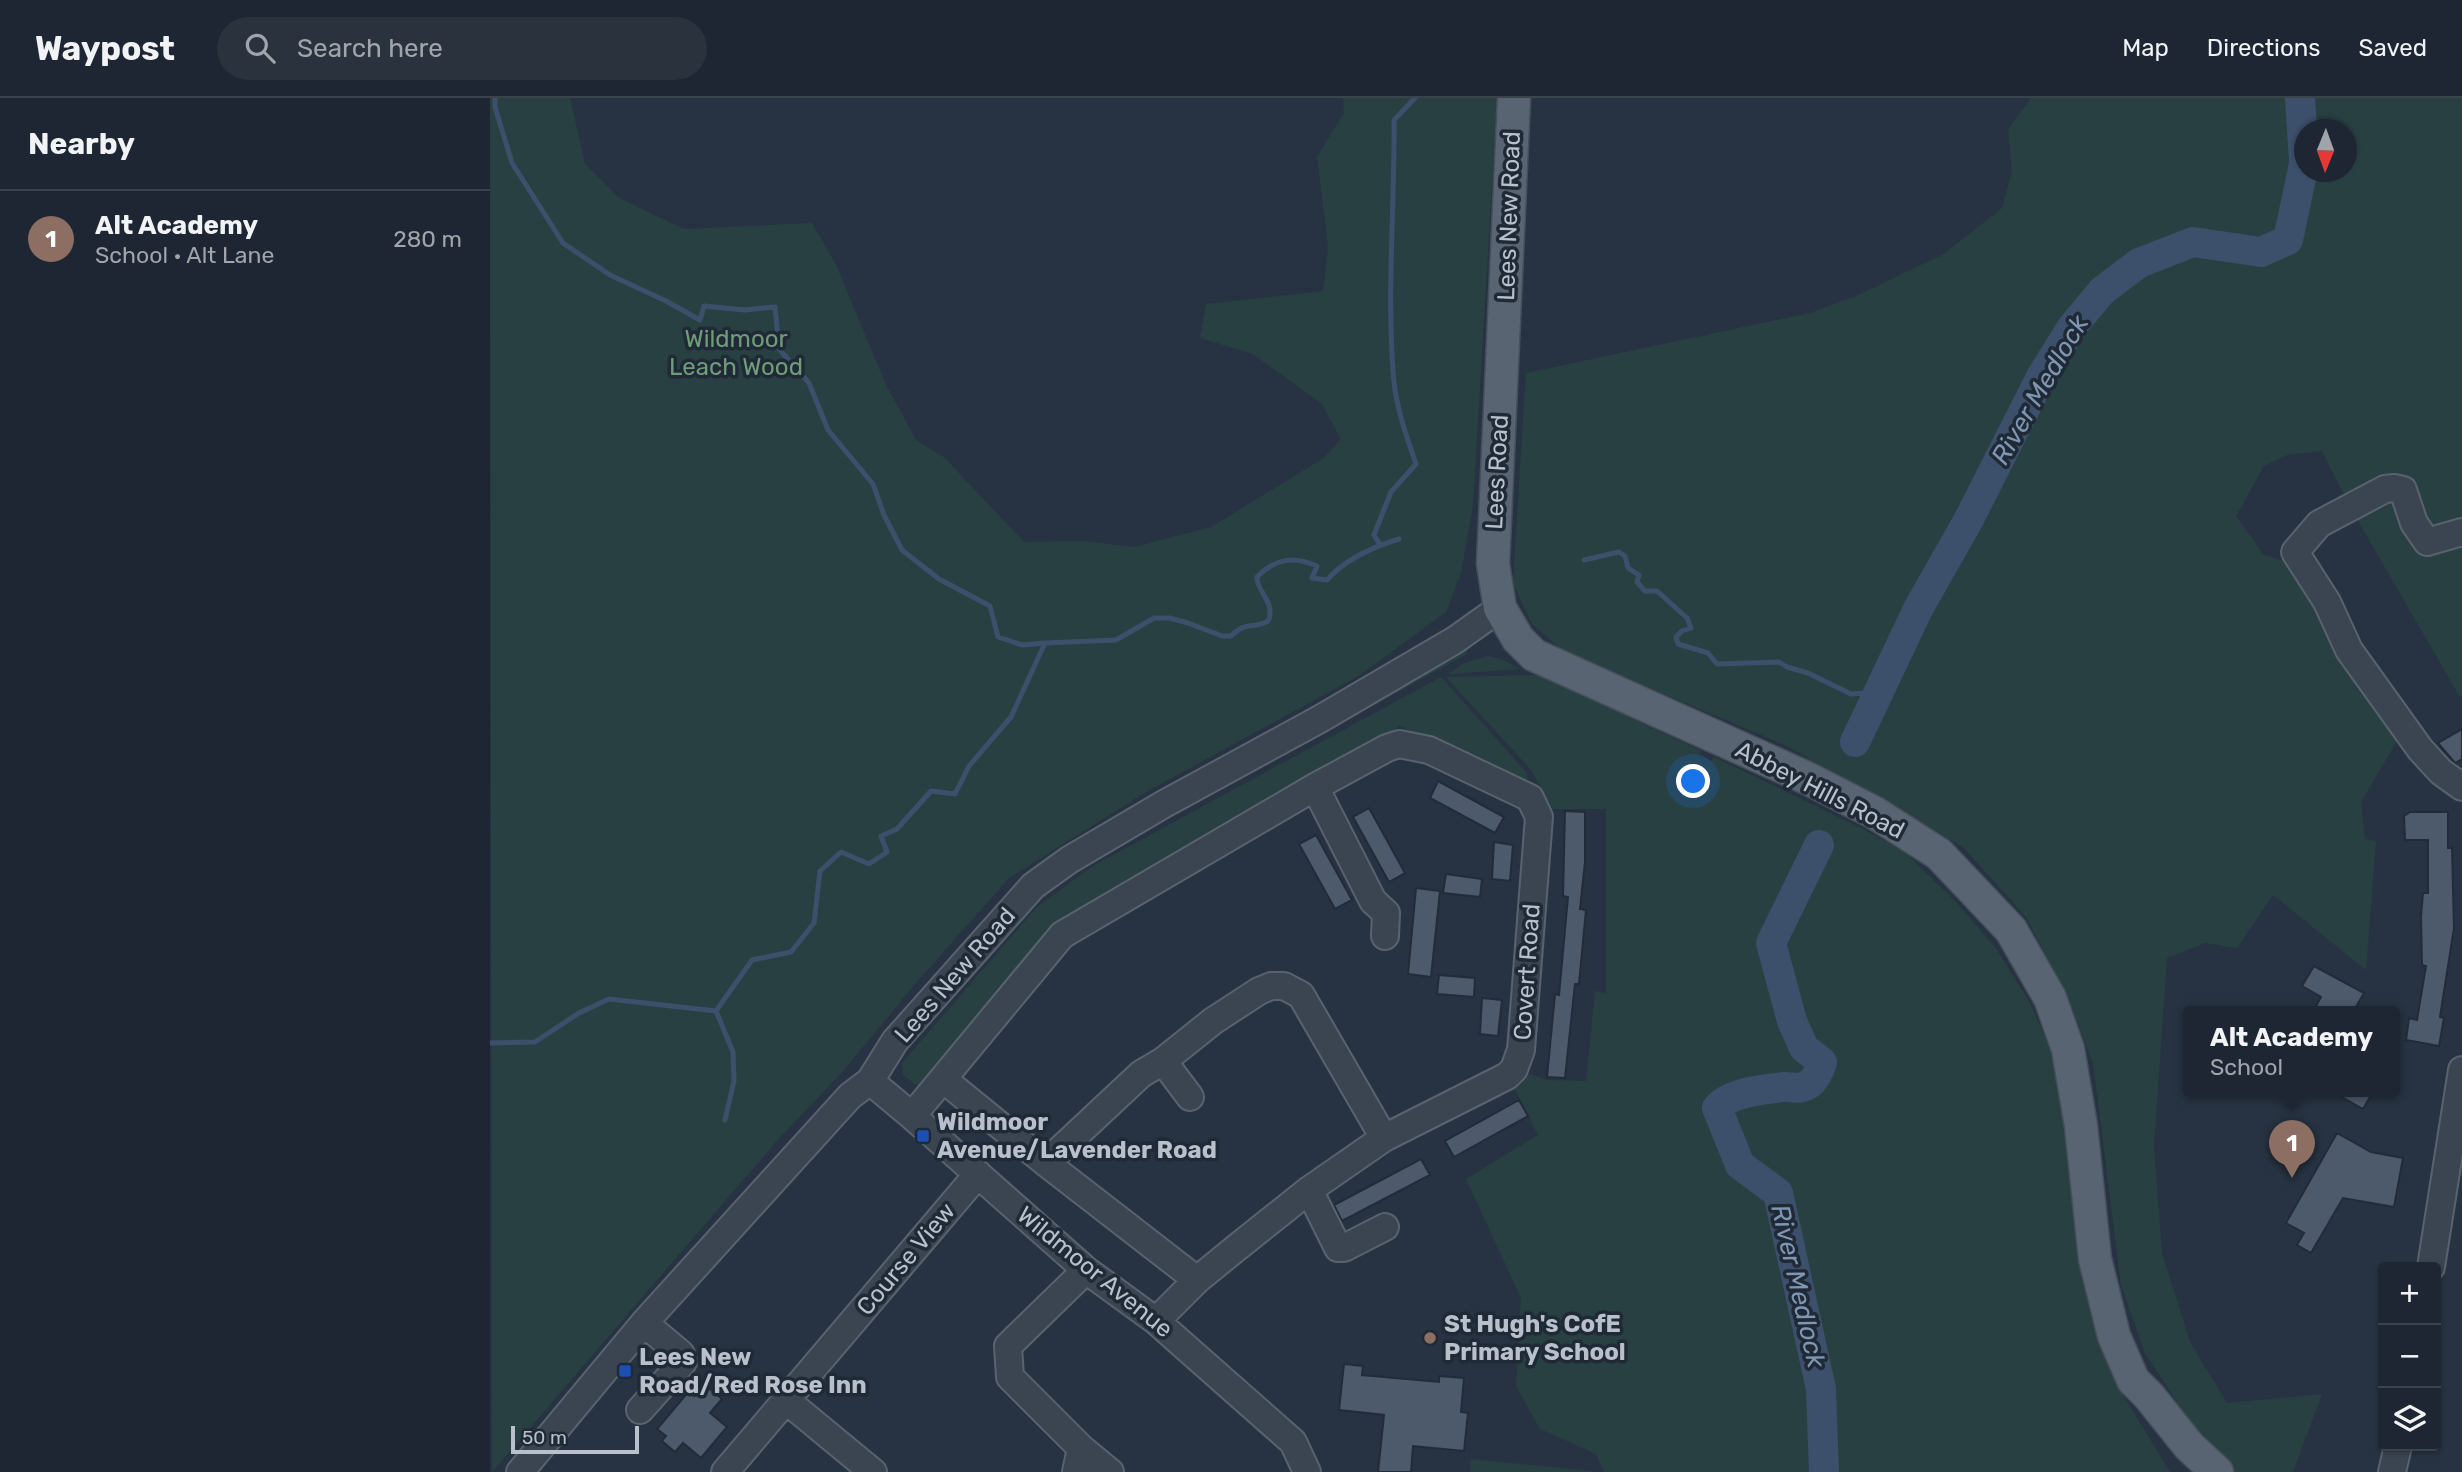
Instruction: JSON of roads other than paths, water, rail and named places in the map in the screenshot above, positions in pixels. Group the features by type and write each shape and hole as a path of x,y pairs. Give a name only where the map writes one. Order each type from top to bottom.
{"main road":[{"name":"Lees New Road","path":"1504,335 1514,98"},
{"name":"Lees Road","path":"1500,608 1493,564 1504,335"},
{"name":"Abbey Hills Road","path":"1500,608 1518,639 1534,654 1809,779 1875,813 1939,855 2011,930 2050,998 2068,1049 2081,1126 2095,1259 2114,1336 2133,1380 2189,1446 2217,1472"}],"street":[{"path":"2462,532 2427,542 2414,523 2403,490 2385,489 2319,524 2295,552 2327,602 2350,650 2420,749 2441,772 2462,787"},
{"name":"Lees New Road","path":"520,1472 644,1323 850,1096 870,1082 895,1041 1033,886 1069,860 1164,804 1343,706 1455,640 1500,608"},
{"name":"Covert Road","path":"912,1116 1062,935 1315,787 1387,748 1399,744 1429,750 1530,798 1539,817 1521,1050 1514,1069 1507,1076 1384,1138 1309,1190 1197,1280 1156,1321"},
{"path":"1315,787 1373,901 1386,913 1385,936"},
{"path":"1046,1164 1141,1074 1163,1061 1213,1021 1259,990 1271,986 1284,986 1301,995 1384,1138"},
{"path":"1163,1061 1190,1097"},
{"path":"2432,1262 2456,1142 2462,1070"},
{"path":"943,1079 1046,1164 1197,1280"},
{"name":"Wildmoor Avenue","path":"870,1082 1086,1270 1156,1321 1293,1442 1307,1472"},
{"name":"Course View","path":"724,1472 978,1174"},
{"path":"1309,1190 1338,1248 1344,1248 1385,1227"},
{"path":"1086,1270 1008,1346 1010,1377 1079,1460 1110,1472"},
{"path":"640,1410 683,1362 681,1354 644,1323"},
{"path":"787,1401 873,1472"},
{"path":"2392,1472 2397,1451"}],"waterway":[{"path":"495,98 495,107 512,163 563,243 610,275 700,320 704,306 745,310 775,307 779,349 809,383 828,430 873,484 884,515 902,550 939,579 990,606 998,637 1022,645 1045,643"},
{"path":"1380,545 1374,535 1391,492 1416,464 1395,392 1391,317 1394,120 1415,98"},
{"name":"River Medlock","path":"2300,98 2301,119"},
{"name":"River Medlock","path":"1855,742 1918,609 1969,519 2041,377 2072,327 2102,291 2139,263 2193,242 2261,252 2288,240 2300,182"},
{"path":"490,1043 535,1042 579,1013 609,999 716,1011 752,960 791,952 814,923 820,871 841,852 869,864 887,852 881,836 897,829 931,791 955,794 969,766 1011,717 1045,643 1116,640 1154,618 1169,618 1222,636 1231,636 1241,628 1269,620 1270,608 1257,577 1271,566 1285,561 1300,561 1317,566 1312,578 1327,580 1342,566 1360,555 1399,539"},
{"path":"1584,560 1619,552 1625,556 1628,568 1639,575 1637,582 1645,591 1657,591 1687,618 1691,628 1676,637 1678,644 1708,653 1717,664 1779,662 1851,694 1866,693 1871,685 1883,683"},
{"name":"River Medlock","path":"1819,845 1771,943 1792,1021 1804,1048 1822,1062 1819,1070 1813,1081 1806,1086 1748,1092 1730,1098 1717,1108 1740,1165 1778,1193 1821,1389 1824,1472"},
{"path":"716,1011 733,1052 734,1081 725,1120"}],"place":[{"name":"Wildmoor Avenue/Lavender Road","path":"923,1136"},
{"name":"Alt Academy","path":"2292,1178"},
{"name":"St Hugh's CofE Primary School","path":"1430,1338"},
{"name":"Lees New Road/Red Rose Inn","path":"625,1371"}],"park label":[{"name":"Wildmoor Leach Wood","path":"736,353"}]}
